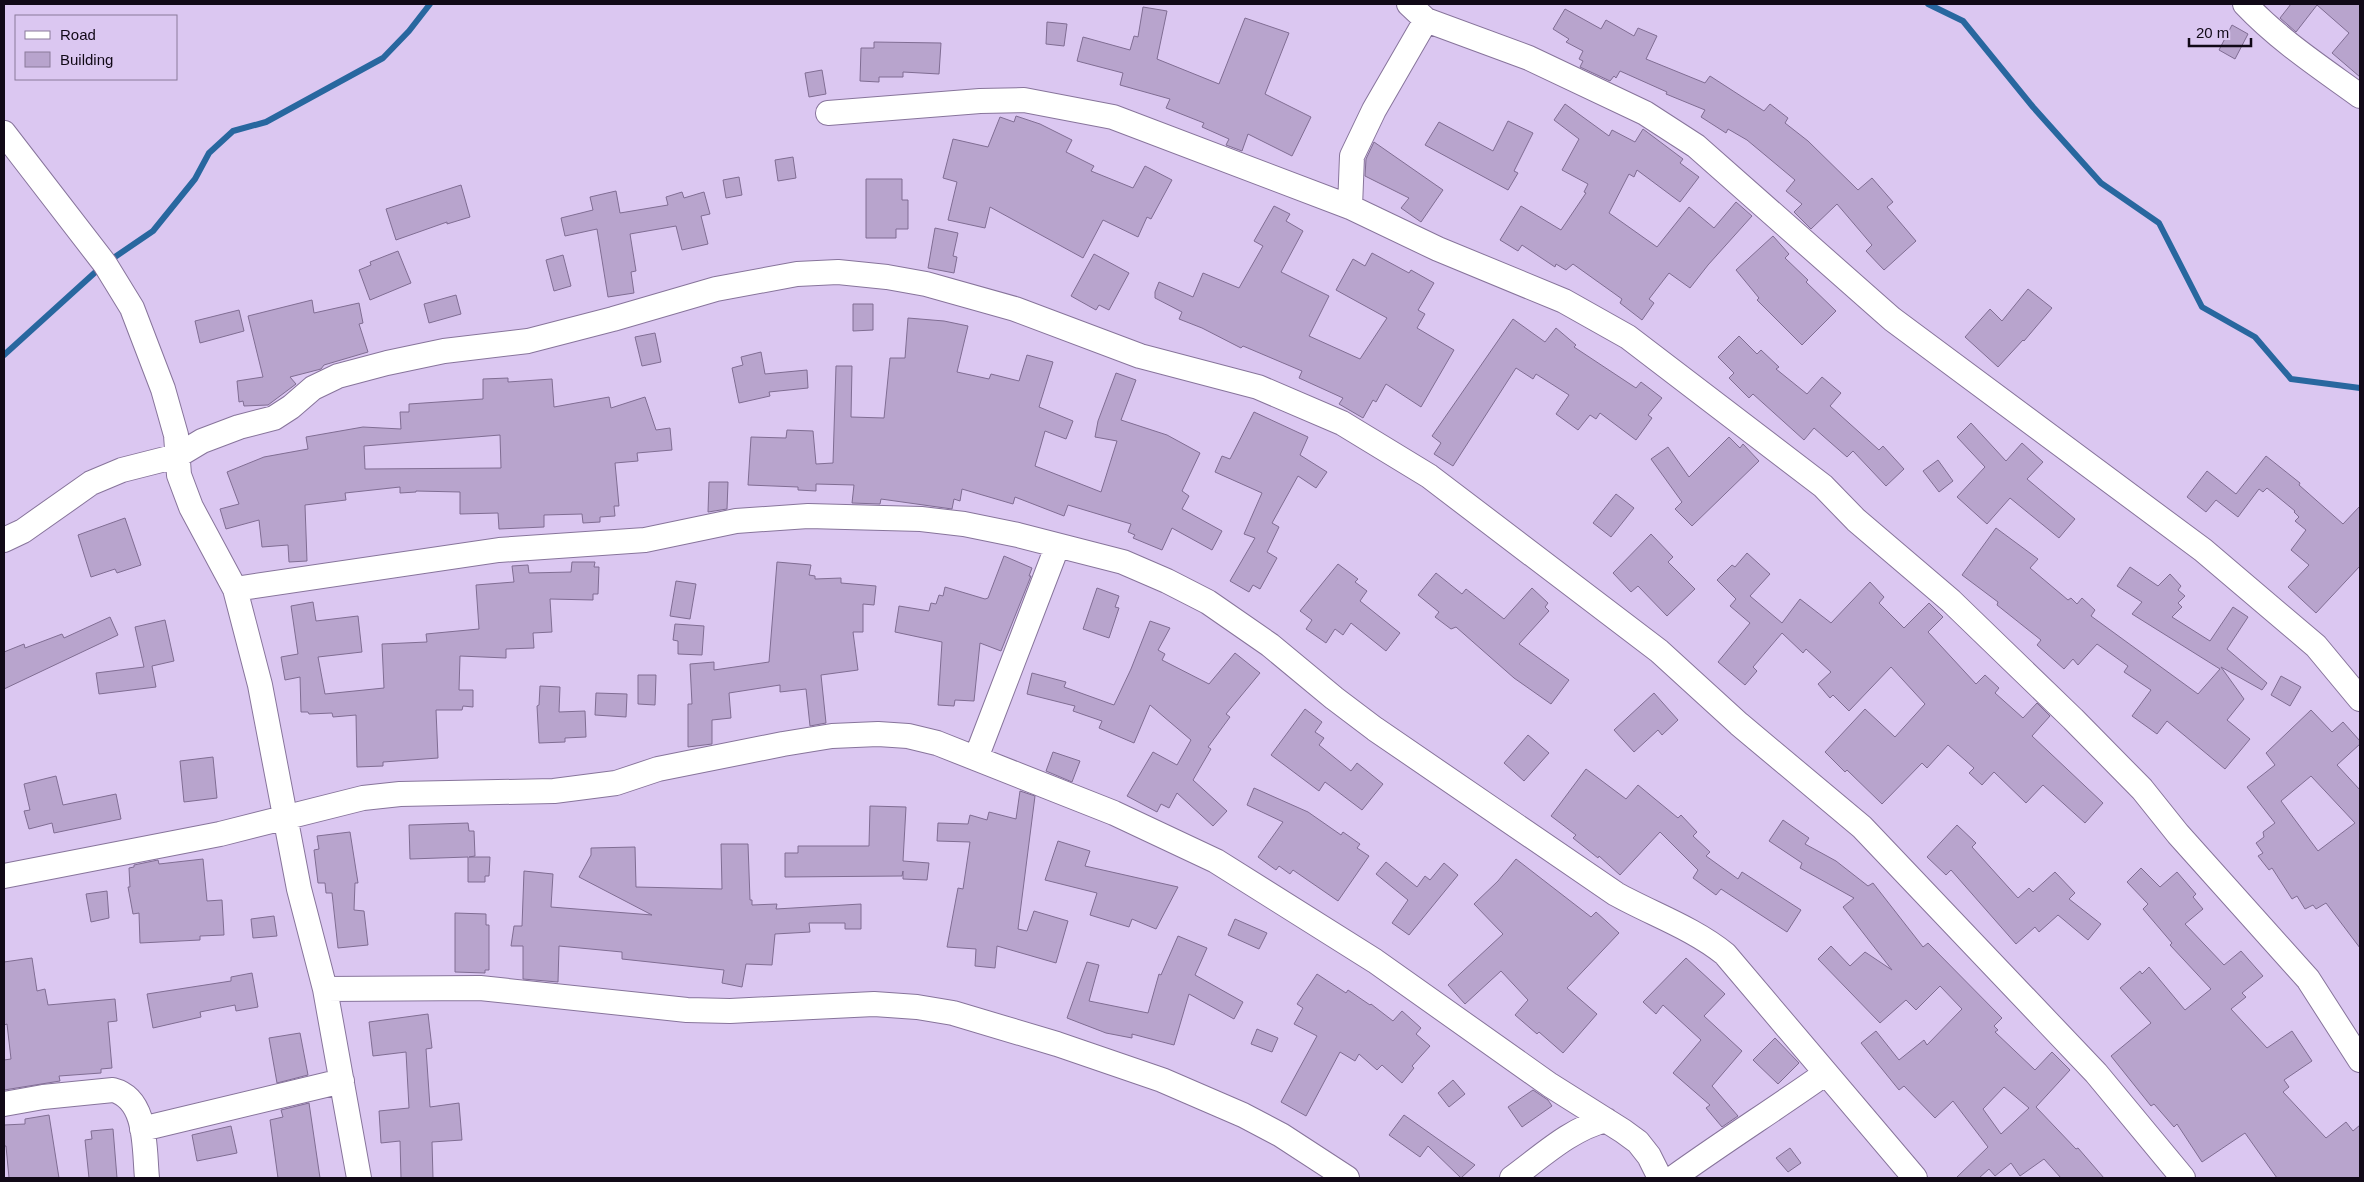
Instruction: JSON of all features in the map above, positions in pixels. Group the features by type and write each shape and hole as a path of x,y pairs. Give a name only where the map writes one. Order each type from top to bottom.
{"street":[{"path":"1409,4 1426,20 1529,58 1644,113 1681,135 1892,318 2203,550 2316,646 2360,699"},
{"path":"2245,4 2266,26 2296,50 2360,96"},
{"path":"1350,207 1352,156 1374,110 1426,20"},
{"path":"828,112 980,100 1024,100 1113,116 1350,207 1438,249 1564,301 1622,333 1823,486 1856,520 1951,601 2073,720 2142,789 2178,834 2308,979 2360,1060"},
{"path":"4,133 105,264 132,308 163,389 176,435 179,475 191,507 235,590 260,685 286,816 298,889 325,988 359,1178"},
{"path":"4,540 23,531 92,483 122,470 177,456 202,441 239,427 274,418 291,407 313,388 338,376 444,351 528,341 716,289 797,274 838,272 926,284 1015,308 1140,356 1258,387 1342,424 1429,476 1659,650 1739,724 1862,827 2096,1073 2183,1178"},
{"path":"235,590 499,550 644,540 736,521 808,516 868,516 964,524 1018,535 1057,547 1123,562 1167,581 1208,602 1270,645 1334,698 1375,728 1616,894 1650,913 1707,939 1725,954 1915,1178"},
{"path":"976,758 1057,547"},
{"path":"4,876 220,834 364,798 391,795 554,791 616,783 658,769 832,736 878,734 908,736 938,744 976,758 1114,813 1216,861 1375,961 1550,1085 1638,1142 1649,1156 1660,1178"},
{"path":"325,988 480,988 687,1010 730,1011 874,1004 917,1007 954,1014 1056,1044 1162,1080 1243,1115 1273,1131 1347,1178"},
{"path":"1672,1178 1719,1144 1751,1125 1826,1073"},
{"path":"142,1129 342,1081"},
{"path":"4,1104 43,1097 113,1090 122,1093 131,1100 137,1109 142,1129 147,1178"},
{"path":"1512,1178 1589,1124 1606,1120"}],"building":[{"path":"2291,4 2360,4 2360,77 2332,53 2349,33 2317,5 2296,32 2280,18"},
{"path":"1143,7 1167,11 1157,59 1219,84 1245,18 1289,33 1265,94 1311,117 1292,156 1248,134 1242,151 1226,145 1229,139 1202,127 1204,123 1166,108 1170,99 1120,85 1123,73 1077,61 1083,37 1130,50 1134,36 1138,37"},
{"path":"1565,9 1601,29 1606,20 1634,36 1638,28 1657,36 1646,59 1705,83 1710,76 1764,111 1770,104 1788,118 1785,123 1808,141 1858,190 1872,178 1893,202 1887,207 1916,241 1884,270 1866,251 1872,245 1837,204 1811,229 1794,212 1802,204 1786,191 1795,180 1747,140 1728,129 1726,133 1701,117 1705,110 1666,94 1667,92 1620,71 1616,78 1614,76 1610,81 1580,67 1583,61 1579,59 1583,51 1566,42 1569,39 1553,29"},
{"path":"1047,22 1067,24 1064,46 1046,44"},
{"path":"2232,25 2248,34 2235,59 2219,50"},
{"path":"874,42 941,43 939,74 903,72 903,77 879,77 879,82 860,81 861,48 874,48"},
{"path":"822,70 826,94 809,97 805,73"},
{"path":"1565,104 1609,136 1612,130 1635,142 1643,129 1683,159 1680,163 1699,177 1680,202 1637,170 1634,177 1629,174 1609,213 1657,247 1689,207 1714,228 1736,202 1752,216 1690,288 1669,273 1649,299 1654,303 1642,320 1620,303 1622,299 1573,264 1566,270 1556,264 1555,267 1522,245 1518,251 1500,240 1521,206 1561,230 1586,193 1584,192 1588,184 1562,170 1579,139 1554,120"},
{"path":"1016,116 1040,124 1072,140 1066,152 1094,166 1091,171 1133,188 1145,166 1172,180 1151,219 1147,217 1138,237 1103,220 1083,258 990,207 985,228 948,220 957,182 943,178 953,139 988,147 1000,117 1014,122"},
{"path":"1508,121 1533,133 1514,171 1518,173 1508,190 1425,145 1439,122 1493,151"},
{"path":"1374,142 1443,190 1421,222 1401,208 1409,198 1365,176 1366,159"},
{"path":"793,157 796,178 778,181 775,160"},
{"path":"739,177 742,195 726,198 723,180"},
{"path":"866,179 902,179 902,200 908,200 908,229 896,229 896,238 866,238"},
{"path":"461,185 470,217 447,224 447,222 396,240 386,209"},
{"path":"616,191 620,213 668,205 666,197 682,192 684,198 704,192 710,214 701,216 708,244 682,250 676,226 630,234 636,271 631,272 634,293 608,297 597,229 565,236 561,218 593,210 590,197"},
{"path":"1274,206 1290,214 1286,221 1303,231 1281,272 1329,296 1309,336 1360,359 1387,318 1336,290 1353,259 1365,266 1372,253 1409,273 1411,270 1434,283 1418,310 1425,314 1417,328 1454,350 1421,407 1386,384 1376,402 1373,400 1363,418 1339,404 1343,398 1299,378 1302,371 1243,346 1241,348 1202,328 1179,319 1182,312 1155,298 1159,282 1193,297 1203,273 1239,288 1263,246 1254,241"},
{"path":"935,228 958,233 953,256 957,257 954,273 928,268"},
{"path":"1773,236 1789,254 1785,258 1808,280 1806,282 1836,311 1802,345 1757,300 1759,298 1736,270"},
{"path":"398,251 411,283 370,300 359,270 371,265 370,262"},
{"path":"1094,254 1129,273 1109,310 1099,305 1096,310 1071,296"},
{"path":"563,255 571,286 554,291 546,260"},
{"path":"2028,289 2052,308 2024,341 1998,367 1965,337 1990,309 2002,321"},
{"path":"456,295 461,314 429,323 424,304"},
{"path":"312,300 314,313 359,303 363,323 359,324 368,352 324,365 321,369 290,377 296,384 268,405 244,406 243,401 239,402 237,381 263,377 248,316"},
{"path":"853,304 873,304 873,330 853,331"},
{"path":"239,310 244,331 200,343 195,321"},
{"path":"908,318 944,321 968,326 957,372 989,379 991,374 1019,381 1027,355 1053,362 1039,407 1073,421 1066,439 1045,431 1035,466 1101,492 1117,441 1095,437 1098,421 1116,373 1136,380 1121,420 1167,435 1200,453 1182,491 1189,496 1182,509 1222,531 1212,550 1172,528 1162,550 1133,538 1135,535 1128,532 1131,524 1068,505 1064,516 1015,497 1013,504 962,489 960,501 954,499 952,509 881,499 880,504 852,503 854,485 816,484 816,491 798,490 798,487 748,485 751,437 786,438 787,430 813,431 816,464 833,463 836,366 852,366 851,417 884,418 890,358 905,358"},
{"path":"1513,319 1545,342 1556,328 1576,345 1574,347 1636,388 1641,382 1662,398 1648,415 1652,418 1636,440 1600,413 1596,419 1590,415 1578,430 1556,414 1569,395 1536,374 1533,379 1516,368 1453,466 1434,454 1441,443 1432,436"},
{"path":"655,333 661,362 642,366 635,337"},
{"path":"1739,336 1757,354 1761,350 1779,367 1776,369 1807,394 1822,377 1841,393 1830,406 1879,450 1883,446 1904,469 1886,486 1853,451 1847,457 1814,428 1804,440 1753,394 1749,398 1729,378 1734,373 1718,357"},
{"path":"761,352 765,374 807,370 808,388 769,392 770,396 739,403 732,368 743,365 741,357"},
{"path":"508,378 508,382 552,379 554,407 609,397 611,408 645,397 656,430 670,428 672,450 637,453 638,461 615,463 619,506 614,506 615,516 600,517 600,522 583,523 582,514 544,515 544,527 499,529 498,513 460,514 460,492 416,491 400,493 400,487 345,493 346,500 305,505 307,561 289,562 288,545 262,547 259,520 226,529 220,509 239,504 227,472 264,457 308,449 306,437 363,427 401,429 400,412 409,412 409,404 483,399 483,379","holes":["500,435 501,468 365,469 364,446"]},
{"path":"1254,412 1308,437 1300,455 1327,472 1316,488 1298,476 1272,523 1279,527 1267,552 1277,558 1260,589 1253,585 1249,592 1230,581 1255,538 1244,534 1262,493 1215,472 1222,456 1230,459"},
{"path":"1971,423 2006,461 2022,443 2043,462 2027,479 2075,519 2059,538 2010,498 1987,524 1957,497 1985,467 1957,437"},
{"path":"1729,437 1740,448 1743,444 1759,461 1692,526 1675,509 1682,502 1651,459 1668,447 1689,477"},
{"path":"2266,456 2300,483 2299,485 2343,524 2360,506 2360,566 2316,613 2288,587 2309,565 2291,550 2306,530 2295,521 2299,517 2295,511 2267,488 2263,492 2259,489 2238,517 2216,500 2206,512 2187,497 2207,471 2236,494"},
{"path":"1938,460 1953,481 1939,492 1923,471"},
{"path":"709,482 728,482 727,509 708,512"},
{"path":"1616,494 1634,508 1611,537 1593,523"},
{"path":"125,518 141,565 117,573 115,569 91,577 78,535"},
{"path":"1996,528 2038,559 2030,568 2068,600 2071,598 2077,604 2082,598 2095,610 2091,616 2198,694 2220,669 2132,614 2142,602 2117,586 2130,567 2158,586 2170,574 2181,586 2178,590 2185,596 2178,603 2182,607 2172,617 2210,641 2233,607 2248,617 2227,649 2267,683 2262,690 2221,667 2244,699 2227,720 2250,739 2225,769 2167,721 2157,734 2132,716 2151,690 2124,672 2128,666 2097,644 2078,665 2073,659 2064,669 2037,645 2041,640 1997,605 1998,602 1962,575"},
{"path":"1651,534 1673,557 1668,562 1695,589 1667,616 1638,586 1631,592 1613,573"},
{"path":"1747,553 1770,574 1750,596 1782,623 1800,599 1831,623 1870,582 1884,597 1879,603 1904,628 1929,603 1943,617 1928,632 1976,684 1985,675 1999,688 1995,693 2023,718 2037,703 2050,716 2032,736 2103,803 2085,823 2043,785 2026,803 1994,772 1982,785 1969,773 1974,768 1948,745 1927,768 1922,763 1882,804 1847,770 1845,772 1825,752 1865,709 1895,737 1925,704 1891,667 1849,711 1833,695 1830,698 1818,684 1831,672 1806,649 1803,653 1782,633 1753,667 1757,671 1745,685 1718,662 1750,623 1730,606 1736,599 1717,580 1732,565 1735,567"},
{"path":"1004,556 1032,568 1029,576 1031,576 1001,651 980,643 974,701 955,700 954,706 938,705 942,642 895,632 899,606 929,611 931,603 936,604 939,595 943,596 945,587 985,599 988,598"},
{"path":"572,562 595,562 594,567 599,567 598,594 593,594 593,600 550,599 552,632 533,633 534,648 506,649 506,658 460,656 459,690 473,690 473,707 463,706 462,710 436,710 438,758 383,762 383,766 357,767 356,715 333,717 332,713 309,714 308,712 301,712 300,677 285,680 281,657 298,654 291,606 313,602 316,621 358,616 362,652 318,657 325,694 384,688 382,644 427,642 426,634 479,629 476,585 514,582 512,566 528,565 529,573 571,572"},
{"path":"777,562 811,565 809,575 815,576 815,579 841,578 841,583 876,586 874,605 863,604 863,632 853,632 858,670 821,675 826,723 810,726 806,689 780,692 780,685 729,693 731,718 712,720 712,744 688,747 688,704 692,704 690,664 714,662 714,670 769,662"},
{"path":"1338,564 1358,579 1355,582 1367,591 1360,601 1400,633 1386,651 1351,623 1343,635 1335,629 1326,643 1306,629 1312,620 1300,611"},
{"path":"1436,573 1462,594 1466,589 1504,619 1532,588 1548,603 1545,607 1549,611 1519,644 1569,680 1551,704 1514,678 1456,627 1451,629 1435,617 1439,612 1418,595"},
{"path":"676,581 696,584 690,619 670,616"},
{"path":"1097,588 1119,596 1115,607 1119,608 1109,638 1083,629"},
{"path":"110,617 118,635 4,689 4,652 24,644 25,648 62,634 64,638"},
{"path":"165,620 174,661 152,666 156,687 99,694 96,673 144,667 135,627"},
{"path":"1150,621 1170,628 1158,650 1165,654 1162,660 1209,684 1235,653 1260,673 1226,714 1230,717 1208,747 1211,749 1193,780 1227,811 1213,826 1177,793 1169,808 1161,804 1157,812 1127,796 1153,752 1177,765 1191,740 1150,705 1134,743 1099,728 1102,721 1073,711 1075,706 1027,694 1032,673 1066,682 1064,687 1114,705"},
{"path":"675,624 704,626 702,655 678,654 678,641 673,640"},
{"path":"638,675 656,675 655,705 638,704"},
{"path":"2281,676 2301,687 2290,706 2271,695"},
{"path":"540,686 560,687 559,712 585,711 586,737 565,738 565,742 539,743 537,706 539,705"},
{"path":"596,693 627,694 626,717 595,715"},
{"path":"1654,693 1678,720 1662,735 1658,730 1634,752 1614,730"},
{"path":"1305,709 1322,722 1315,732 1324,738 1319,745 1351,771 1357,763 1383,784 1362,810 1325,782 1319,791 1271,755"},
{"path":"2311,710 2332,732 2343,722 2360,741 2360,744 2337,765 2360,790 2360,948 2326,903 2316,909 2313,905 2305,909 2297,896 2292,899 2272,868 2269,870 2258,856 2263,853 2256,843 2264,837 2263,832 2275,823 2247,787 2275,765 2266,753","holes":["2311,776 2355,823 2318,851 2281,801"]},
{"path":"1528,735 1549,753 1524,781 1504,763"},
{"path":"1053,752 1080,761 1072,782 1046,771"},
{"path":"213,757 217,798 184,802 180,761"},
{"path":"1586,769 1626,799 1638,785 1678,818 1681,815 1697,832 1693,836 1710,852 1706,856 1738,879 1742,872 1801,910 1787,932 1721,889 1716,895 1693,878 1698,870 1660,832 1620,875 1599,856 1598,858 1573,838 1576,835 1551,816"},
{"path":"56,776 63,805 116,794 121,819 54,833 52,823 29,829 24,811 30,810 24,784"},
{"path":"1254,788 1308,812 1341,835 1343,832 1360,844 1357,848 1369,856 1338,901 1293,870 1290,874 1279,866 1276,870 1258,857 1283,822 1247,805"},
{"path":"1020,791 1035,796 1018,929 1027,931 1034,911 1068,921 1056,963 997,946 995,968 975,966 976,949 947,947 958,888 963,889 970,842 937,841 938,823 968,824 970,815 987,820 989,812 1016,819"},
{"path":"870,806 906,807 903,861 929,863 927,880 903,879 903,871 902,876 785,877 785,853 798,853 798,846 869,846"},
{"path":"1783,820 1809,838 1805,844 1836,861 1868,886 1873,883 1923,947 1928,943 2002,1018 1994,1026 1998,1030 1995,1032 2035,1070 2052,1052 2070,1070 2036,1107 2076,1149 2078,1148 2104,1178 2061,1178 2044,1159 2020,1176 2011,1163 1995,1176 1989,1169 1979,1178 1956,1178 1988,1147 1953,1101 1935,1118 1904,1086 1899,1090 1861,1043 1876,1031 1899,1060 1924,1040 1927,1045 1962,1009 1940,986 1916,1010 1906,1000 1880,1023 1818,959 1831,946 1850,966 1865,952 1892,970 1843,907 1854,898 1800,868 1802,863 1769,841","holes":["2004,1087 2029,1108 2001,1134 1983,1109"]},
{"path":"468,823 469,831 474,831 475,856 469,857 490,857 489,876 485,876 485,882 468,882 468,857 410,859 409,825"},
{"path":"1957,825 1976,843 1972,847 2018,898 2029,888 2033,892 2055,872 2075,893 2069,899 2101,924 2088,940 2058,915 2039,932 2035,927 2016,944 1951,870 1946,875 1927,857"},
{"path":"350,832 358,883 355,883 354,910 364,911 368,945 338,948 332,893 326,893 325,883 318,883 314,850 319,849 317,836"},
{"path":"1058,841 1090,851 1085,866 1178,887 1156,929 1132,919 1129,927 1090,915 1097,893 1045,880"},
{"path":"721,844 748,844 750,900 752,900 752,905 777,904 776,909 861,904 861,929 845,929 845,923 809,923 810,932 775,934 772,965 746,964 742,987 722,983 724,970 622,959 622,952 559,946 558,982 523,979 523,946 511,946 514,926 522,926 524,871 553,874 551,907 652,915 579,877 591,855 591,848 635,847 636,887 722,889"},
{"path":"203,859 207,901 222,900 224,935 200,936 200,940 140,943 139,913 133,914 128,887 130,887 129,868 134,867 134,865 158,860 159,864"},
{"path":"1516,859 1591,917 1596,912 1619,933 1567,988 1597,1014 1563,1053 1539,1032 1537,1034 1515,1015 1528,1000 1501,971 1465,1004 1448,985 1503,934 1474,904 1498,881"},
{"path":"1386,862 1417,887 1425,876 1430,880 1444,863 1458,875 1409,935 1392,923 1408,900 1376,874"},
{"path":"2141,868 2160,887 2177,872 2196,894 2193,897 2203,909 2185,924 2224,965 2241,951 2263,976 2242,993 2246,997 2231,1009 2267,1048 2292,1031 2312,1061 2284,1080 2289,1087 2283,1092 2326,1138 2346,1122 2353,1131 2360,1125 2360,1178 2277,1178 2245,1133 2202,1162 2177,1124 2174,1127 2154,1104 2151,1106 2111,1056 2151,1023 2120,988 2140,971 2142,974 2149,967 2185,1010 2211,989 2170,945 2172,943 2143,909 2148,904 2127,882"},
{"path":"107,891 109,918 91,922 86,894"},
{"path":"455,913 486,914 486,925 489,925 489,970 485,970 485,973 455,972"},
{"path":"274,916 277,936 253,938 251,919"},
{"path":"1235,919 1267,933 1259,949 1228,935"},
{"path":"1178,936 1207,948 1195,975 1243,1002 1234,1019 1189,994 1174,1045 1132,1034 1132,1038 1106,1033 1067,1018 1087,962 1099,965 1089,1001 1148,1013 1159,974 1161,975"},
{"path":"32,958 37,991 45,989 48,1005 115,999 117,1021 108,1022 112,1068 101,1069 101,1073 59,1076 60,1081 4,1090 4,1060 11,1059 7,1024 4,1025 4,962"},
{"path":"1686,958 1725,994 1704,1016 1742,1051 1712,1086 1738,1116 1722,1127 1706,1108 1710,1105 1673,1073 1701,1040 1663,1005 1656,1014 1643,1002"},
{"path":"252,973 258,1007 236,1011 235,1005 200,1012 201,1017 153,1028 147,994 231,981 231,977"},
{"path":"1317,974 1346,993 1348,990 1371,1004 1393,1021 1402,1011 1421,1028 1416,1034 1430,1046 1412,1066 1414,1068 1402,1083 1382,1065 1377,1070 1359,1054 1355,1061 1340,1052 1306,1116 1281,1102 1317,1036 1294,1024 1303,1008 1297,1004"},
{"path":"428,1014 432,1048 426,1049 430,1107 459,1103 462,1140 432,1142 433,1178 401,1178 400,1141 381,1143 379,1111 409,1108 406,1052 373,1056 369,1022"},
{"path":"1257,1029 1278,1038 1272,1052 1251,1044"},
{"path":"300,1033 308,1075 277,1083 269,1038"},
{"path":"1775,1038 1799,1063 1778,1084 1753,1060"},
{"path":"1453,1080 1465,1094 1449,1107 1438,1093"},
{"path":"1533,1090 1548,1100 1552,1106 1522,1127 1508,1107"},
{"path":"309,1103 320,1178 278,1178 270,1120 283,1117 281,1110"},
{"path":"49,1115 59,1178 9,1178 6,1146 4,1146 4,1125 25,1124 25,1119"},
{"path":"1404,1115 1475,1165 1461,1178 1428,1146 1420,1157 1389,1135"},
{"path":"231,1126 237,1153 197,1161 192,1135"},
{"path":"113,1129 117,1178 89,1178 85,1140 92,1139 91,1131"},
{"path":"1790,1148 1801,1163 1788,1172 1776,1158"}],"waterway":[{"path":"109,261 153,231 195,179 209,153 233,131 266,122 383,58 409,31 430,4"},
{"path":"1928,4 1963,21 2033,107 2101,183 2159,223 2202,307 2255,337 2291,379 2360,388"},
{"path":"4,355 101,267"}]}
